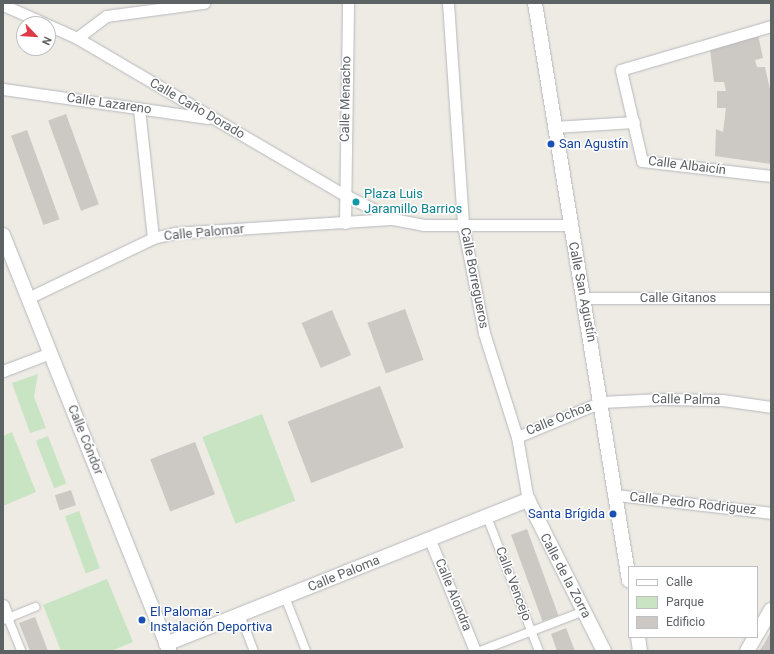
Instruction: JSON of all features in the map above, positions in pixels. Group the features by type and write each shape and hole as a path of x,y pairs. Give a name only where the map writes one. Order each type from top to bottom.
{"street":[{"path":"121,14 131,3"},
{"path":"77,38 106,16 204,3"},
{"name":"Calle Menacho","path":"345,195 348,3"},
{"name":"Calle Borregueros","path":"448,3 463,225 484,333 516,437 528,500"},
{"name":"Calle San Agustín","path":"535,3 569,225 584,298 628,573"},
{"name":"Calle Caño Dorado","path":"3,5 28,16"},
{"path":"554,127 634,122 621,70 771,26"},
{"name":"Calle Caño Dorado","path":"56,28 77,38 345,195"},
{"name":"Calle Lazareno","path":"3,89 215,119"},
{"path":"139,109 153,238"},
{"name":"Calle Albaicín","path":"634,122 642,161 771,176"},
{"path":"393,218 345,222 345,195 393,218 423,225 569,225"},
{"name":"Calle Palomar","path":"28,298 153,238 176,233 345,222"},
{"name":"Calle Cóndor","path":"3,235 168,648"},
{"name":"Calle Gitanos","path":"584,298 771,298"},
{"path":"3,371 50,353"},
{"name":"Calle Palma","path":"601,402 706,400 771,407"},
{"name":"Calle Ochoa","path":"516,437 601,402"},
{"name":"Calle Pedro Rodriguez","path":"616,495 771,512"},
{"name":"Calle Paloma","path":"168,648 240,615 528,500"},
{"name":"Calle de la Zorra","path":"528,500 604,651"},
{"name":"Calle Vencejo","path":"487,517 539,651"},
{"name":"Calle Alondra","path":"430,540 475,651"},
{"path":"285,597 306,651"},
{"path":"3,605 6,619 21,651"},
{"path":"6,619 36,607"},
{"path":"758,632 771,610"},
{"path":"480,651 584,611"},
{"path":"240,615 254,651"},
{"path":"638,638 640,651"},
{"path":"747,651 754,638"}],"green space":[{"path":"38,374 34,397 46,428 30,433 12,383"},
{"path":"262,414 295,501 236,524 202,437"},
{"path":"12,432 36,492 3,506 3,436"},
{"path":"48,436 66,484 54,488 36,441"},
{"path":"79,511 100,568 86,573 65,516"},
{"path":"107,579 133,642 111,651 61,651 43,605"}],"building":[{"path":"758,35 763,58 755,60 757,67 765,67 771,94 771,164 715,156 716,129 723,132 726,108 717,108 717,91 726,91 724,82 714,82 710,49"},
{"path":"66,114 99,204 81,211 48,120"},
{"path":"27,130 59,219 44,225 11,136"},
{"path":"405,309 423,360 386,373 367,323"},
{"path":"332,310 351,355 321,368 302,323"},
{"path":"380,386 404,448 311,483 288,421"},
{"path":"195,442 215,494 170,511 150,459"},
{"path":"71,490 76,505 60,510 55,495"},
{"path":"527,529 558,615 542,621 511,535"},
{"path":"35,617 48,651 30,651 19,623"},
{"path":"566,628 575,651 557,651 551,634"},
{"path":"771,631 771,651 759,651 764,644"}],"place":[{"name":"San Agustín","path":"551,144"},
{"name":"Plaza Luis Jaramillo Barrios","path":"356,202"},
{"name":"Santa Brígida","path":"613,514"},
{"name":"El Palomar - Instalación Deportiva","path":"142,620"}]}
